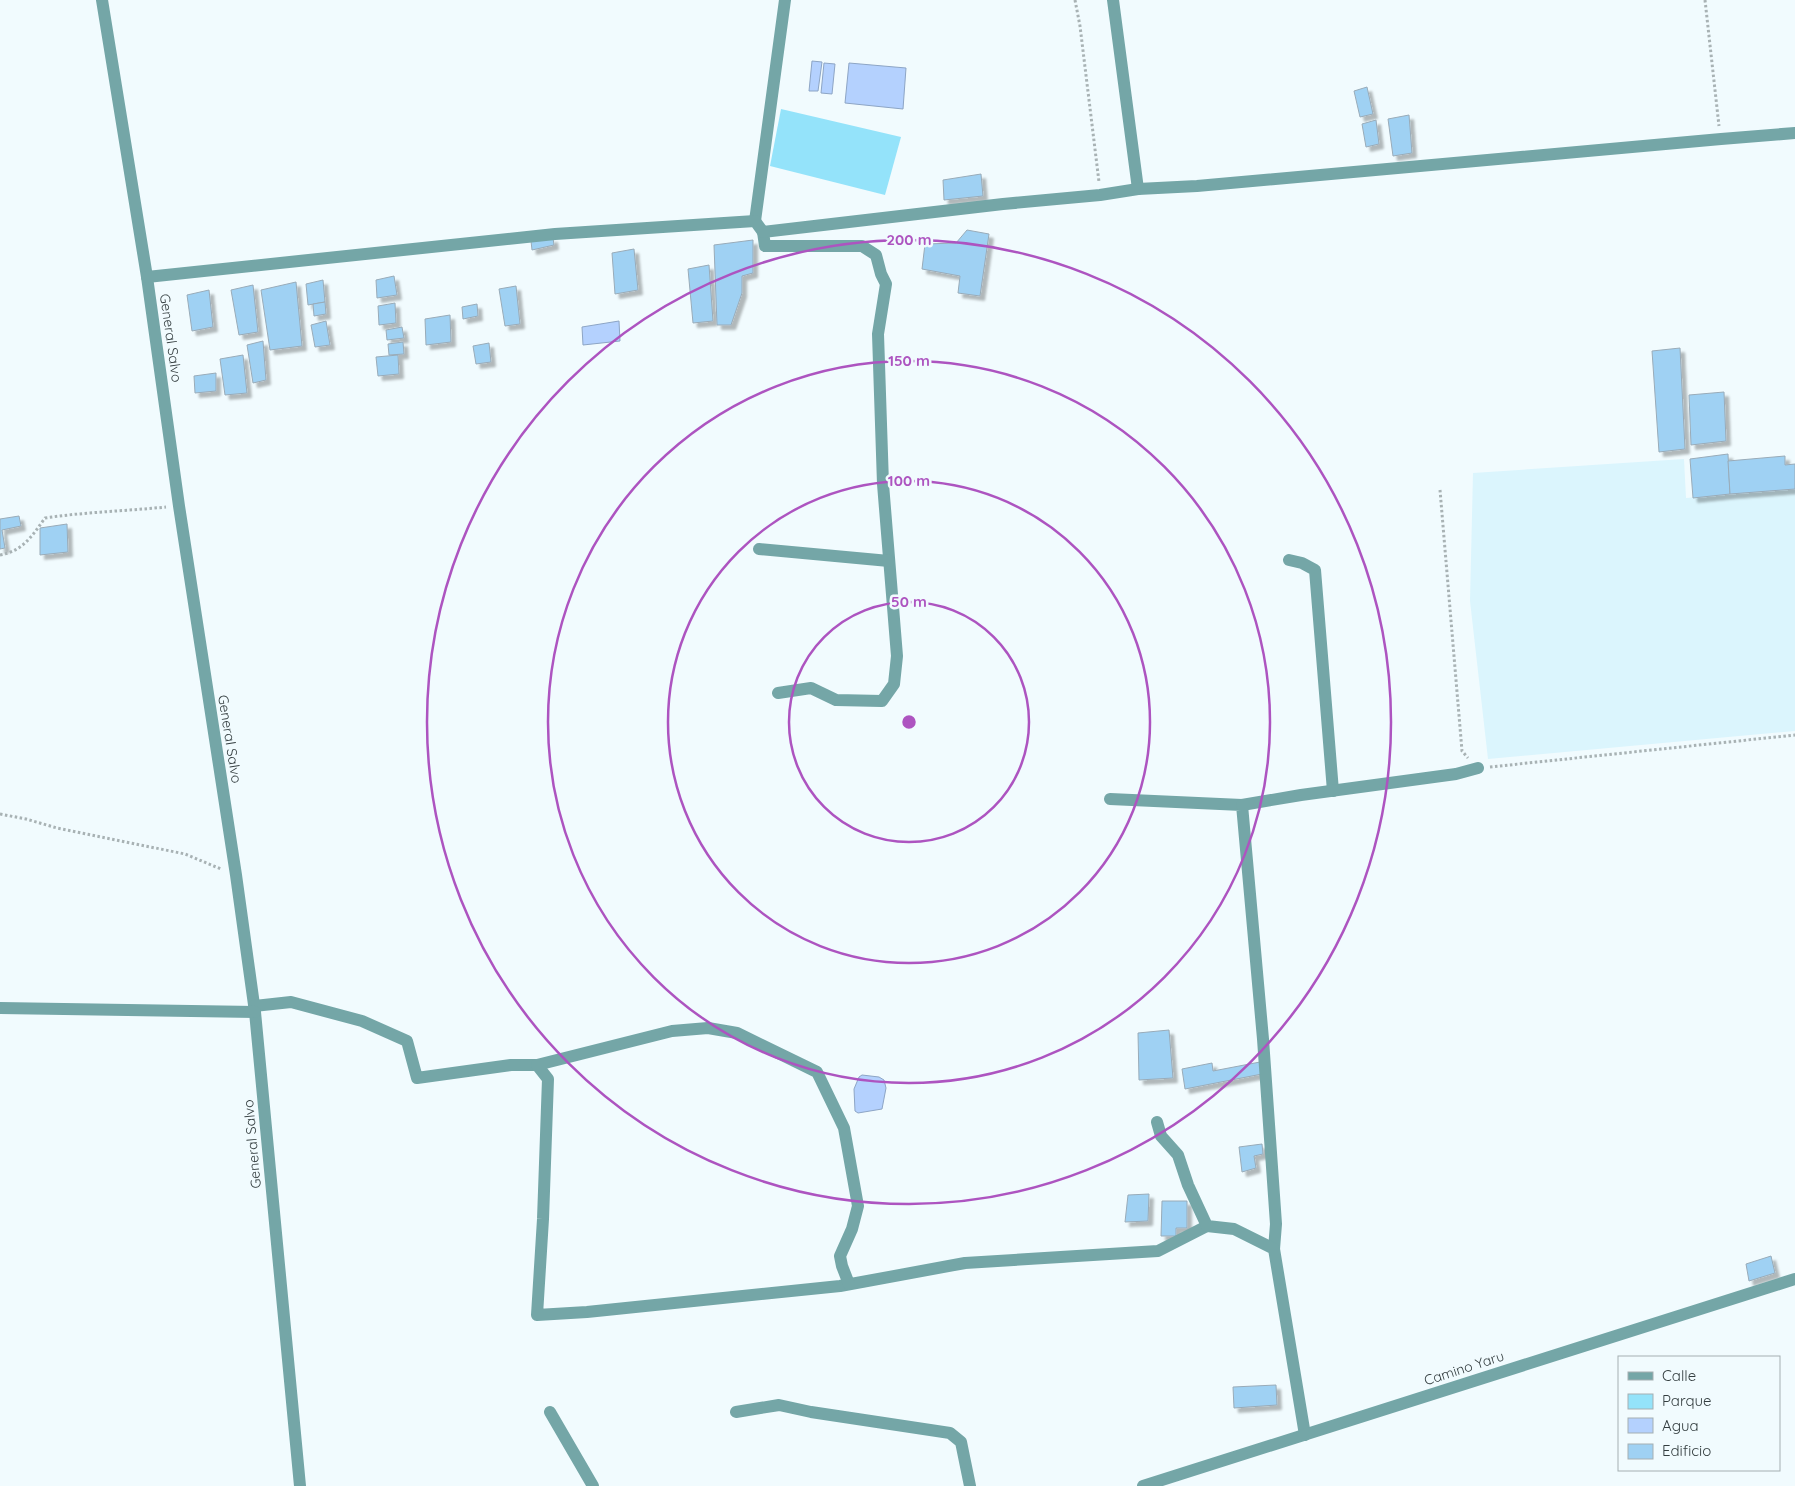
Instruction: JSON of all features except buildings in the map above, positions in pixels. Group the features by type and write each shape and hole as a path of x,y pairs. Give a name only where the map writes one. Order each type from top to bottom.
{"street":[{"name":"General Salvo","path":"102,0 147,277 179,506 236,875 254,1009 300,1486"},
{"path":"778,693 811,688 836,700 882,701 894,684 898,656 883,484 878,334 886,284 880,274 876,255 862,246 765,246 763,232 755,220 785,0"},
{"path":"1113,0 1138,189"},
{"path":"763,232 1003,204 1100,195 1138,189 1363,172 1721,138 1795,134"},
{"path":"147,277 555,234 755,220"},
{"path":"759,549 889,561"},
{"path":"1289,560 1302,563 1315,570 1333,791"},
{"path":"1110,799 1242,805 1456,774 1478,768"},
{"path":"1242,805 1264,1049 1276,1224 1274,1249 1305,1435"},
{"path":"0,1008 254,1009 291,1002 362,1021 407,1041 417,1078 512,1065 538,1065 672,1031 708,1028 737,1032 817,1072 844,1128 858,1206 852,1230 840,1256 849,1284"},
{"path":"538,1065 548,1080 543,1219 537,1315 625,1308 849,1284 965,1263 1158,1251 1207,1226 1234,1229 1274,1249"},
{"path":"1157,1122 1160,1136 1178,1156 1188,1185 1207,1226"},
{"name":"Camino Yaru","path":"1143,1486 1795,1279"},
{"path":"736,1412 778,1406 950,1433 961,1442 970,1486"},
{"path":"550,1412 593,1486"}],"path":[{"path":"1075,0 1080,26 1100,195"},
{"path":"1705,0 1721,138"},
{"path":"1440,490 1462,751 1478,768 1795,734"},
{"path":"0,555 22,547 45,518 179,506"},
{"path":"0,814 57,828 185,854 236,875"}],"shaded area":[{"path":"1684,459 1686,498 1795,489 1795,731 1488,759 1470,601 1473,473"}],"green space":[{"path":"781,109 901,137 885,195 770,166"}],"water":[{"path":"812,61 822,62 818,91 809,91"},
{"path":"824,63 835,64 832,94 821,93"},
{"path":"849,63 906,68 903,109 845,103"},
{"path":"619,321 620,341 583,345 582,327"},
{"path":"862,1075 879,1077 884,1080 886,1088 882,1109 858,1113 855,1111 854,1089 859,1077"}]}
